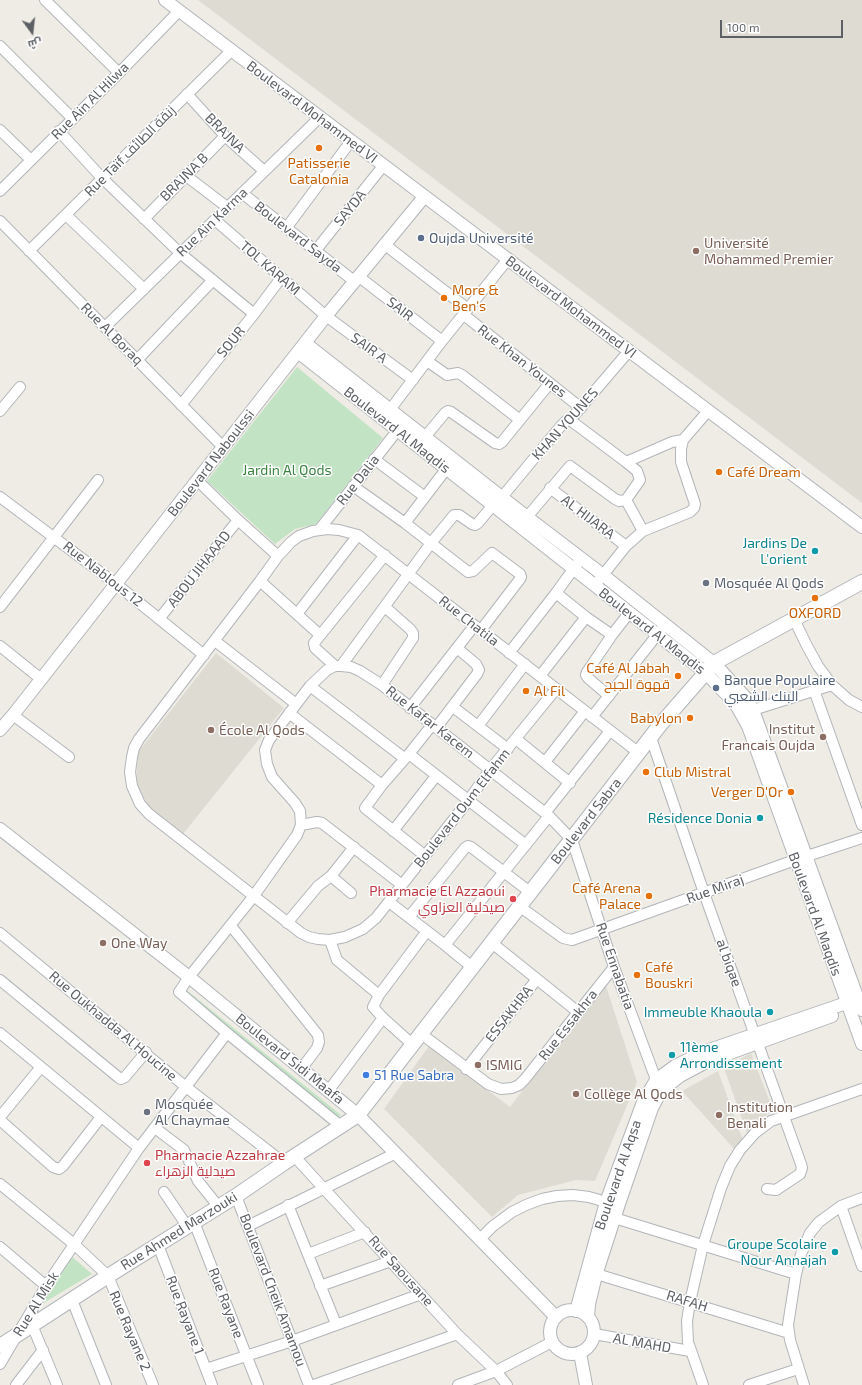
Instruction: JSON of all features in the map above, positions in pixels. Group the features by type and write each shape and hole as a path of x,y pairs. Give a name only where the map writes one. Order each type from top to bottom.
{"main road":[{"name":"Boulevard Sabra","path":"358,1115 660,725 710,668 794,619 862,582"},
{"name":"Rue Ahmed Marzouki","path":"0,1346 218,1206 236,1196 358,1115"}],"street":[{"path":"45,0 119,73"},
{"name":"Boulevard Mohammed VI","path":"165,0 319,118 862,527"},
{"name":"Rue Ain Al Hilwa","path":"0,191 179,11"},
{"path":"0,46 72,118"},
{"name":"Rue Taïf زنقة الطائف","path":"29,251 231,51"},
{"name":"BRAJNA","path":"187,94 225,136 264,171"},
{"name":"Rue Ain Karma","path":"105,327 319,118"},
{"path":"0,130 31,160"},
{"path":"59,131 102,178 180,253 254,314"},
{"name":"BRAJNA B","path":"144,219 185,175 225,136"},
{"path":"287,227 350,141"},
{"name":"SAYDA","path":"316,250 383,166"},
{"path":"185,175 227,207"},
{"name":"Boulevard Sayda","path":"242,193 316,250 356,278"},
{"name":"Boulevard Naboulssi","path":"0,730 14,715 356,278 424,197"},
{"path":"66,214 144,289"},
{"name":"TOL KARAM","path":"215,220 280,278 326,316"},
{"name":"Rue Al Boraq","path":"0,221 223,447"},
{"name":"Rue Khan Younes","path":"384,244 581,408"},
{"path":"386,414 508,259"},
{"name":"SOUR","path":"181,405 254,314 280,278"},
{"name":"SAIR","path":"356,278 442,342"},
{"path":"137,360 213,280"},
{"name":"SAIR A","path":"326,316 413,380"},
{"name":"Boulevard Al Maqdis","path":"301,348 386,414 425,437 497,501 577,564 603,575 661,629 746,698 753,710 777,791 801,858 857,1004 862,1044"},
{"name":"KHAN YOUNES","path":"431,543 454,515 459,515 475,525 478,523 560,426 570,420 629,351"},
{"path":"427,361 447,375 458,373 462,375 520,420"},
{"path":"425,437 445,412 448,411 495,443 499,444 550,382"},
{"path":"0,411 20,387"},
{"path":"595,585 626,546 643,531 690,512 694,508 695,504 681,462 680,454 683,440 708,410"},
{"name":"Boulevard Al Maqdis","path":"386,414 397,431 447,468 497,501 527,517 577,564 595,585 629,613 661,629"},
{"path":"527,517 570,466 619,501 626,500 640,480 637,471 570,420"},
{"name":"Rue Dalia","path":"319,530 397,431"},
{"path":"626,462 672,442 683,440"},
{"path":"374,459 425,497"},
{"path":"405,523 447,468"},
{"path":"0,606 98,480"},
{"path":"198,480 238,520 278,556"},
{"path":"353,486 405,523 468,572 473,571 492,553 520,574 521,577 478,628 457,648 410,708"},
{"name":"AL HIJARA","path":"550,488 626,546"},
{"name":"Rue Nablous 12","path":"1,500 55,537 204,654"},
{"name":"AL HIJARA","path":"626,500 643,531"},
{"name":"ABOU JIHAAAD","path":"159,619 238,520"},
{"name":"Rue Chatila","path":"330,940 309,937 287,923 149,814 140,804 132,786 130,772 134,748 139,739 278,556 295,539 304,534 319,530 334,529 358,535 639,753"},
{"path":"297,614 358,535"},
{"path":"342,1127 179,992 189,977 253,897 297,834 301,825 301,815 298,807 272,778 265,755 266,746 310,686 327,670 338,666 385,607 431,543"},
{"path":"338,666 314,646 320,635 385,555"},
{"path":"509,652 577,564"},
{"path":"260,581 320,635"},
{"path":"556,593 612,635"},
{"path":"382,685 413,638 413,633 410,629 385,607"},
{"path":"609,696 586,675 612,635 629,613"},
{"path":"540,676 586,617"},
{"path":"794,619 818,666 832,685 849,700 862,708"},
{"path":"544,762 588,714 609,696 661,629"},
{"path":"215,640 296,704"},
{"path":"0,646 41,679"},
{"path":"424,855 365,808 382,785 407,756 453,707 479,670 476,664 457,648"},
{"path":"478,726 525,664"},
{"name":"Rue Kafar Kacem","path":"338,666 351,667 382,685 547,815 572,840"},
{"name":"Boulevard Al Maqdis","path":"710,668 743,716 777,791"},
{"path":"753,710 832,685"},
{"path":"310,686 436,776 526,845"},
{"name":"Boulevard Oum Elfahm","path":"330,940 353,934 367,926 389,902 424,855 468,801 490,770 556,689"},
{"path":"814,690 862,825"},
{"path":"453,707 508,749"},
{"path":"289,713 382,785"},
{"path":"14,715 69,757"},
{"path":"445,945 526,845 570,782 610,731"},
{"name":"al biqae","path":"651,738 704,893 801,1164 800,1174 776,1190 767,1189"},
{"path":"516,739 570,782"},
{"path":"393,831 436,776"},
{"path":"301,825 318,822 322,823 402,885"},
{"name":"Boulevard Sidi Maafa","path":"0,828 189,977 358,1115 481,1238 556,1317"},
{"name":"Rue Miraj","path":"520,906 563,938 572,940 801,858 862,838"},
{"name":"Rue Ennabatia","path":"572,840 614,967 658,1086"},
{"path":"409,917 468,846 530,892"},
{"path":"287,923 318,886 331,876 354,847"},
{"path":"331,876 351,893"},
{"path":"389,902 472,967"},
{"path":"231,926 318,1035 319,1042 317,1048 302,1068"},
{"path":"329,1090 383,1018 373,1007 379,995 427,931"},
{"name":"Rue Oukhadda Al Houcine","path":"0,933 146,1052 186,1087 290,1160"},
{"path":"330,940 340,964 379,995"},
{"name":"ESSAKHRA","path":"492,943 578,1012"},
{"name":"Rue Essakhra","path":"383,1018 492,1086 504,1089 516,1087 525,1079 614,967"},
{"name":"ESSAKHRA","path":"466,1069 537,979"},
{"path":"0,980 121,1079 125,1077 146,1052"},
{"name":"Boulevard Al Aqsa","path":"576,1311 591,1273 606,1202 643,1102 675,1066 699,1054 756,1038 857,1004"},
{"name":"Rue Al Misk","path":"0,1364 46,1286 139,1148 227,1033"},
{"path":"1,1036 139,1148"},
{"path":"0,1117 41,1067"},
{"path":"588,1317 591,1273 615,1218 658,1086"},
{"path":"703,1385 690,1351 687,1328 690,1302 703,1245 724,1178 736,1157 755,1134 771,1122 862,1089"},
{"path":"0,1120 53,1167 59,1169 101,1117"},
{"path":"155,1128 184,1150 198,1181 218,1206"},
{"path":"248,1226 396,1153"},
{"name":"Rue Saousane","path":"290,1160 324,1188 457,1334 496,1372 507,1385"},
{"path":"0,1184 74,1245 108,1276"},
{"name":"Rue Rayane","path":"164,1192 190,1224 258,1385"},
{"name":"Boulevard Cheik Amamou","path":"236,1196 309,1385"},
{"path":"481,1238 493,1226 512,1212 530,1203 549,1197 589,1197 606,1202"},
{"path":"804,1385 798,1369 789,1333 789,1314 800,1254 810,1233 819,1222 841,1206 862,1198"},
{"path":"288,1205 336,1324"},
{"path":"841,1206 862,1266"},
{"path":"603,1214 796,1274"},
{"path":"308,1254 365,1232"},
{"name":"Rue Rayane 1","path":"158,1245 212,1385"},
{"path":"0,1248 46,1286"},
{"path":"320,1286 391,1261"},
{"name":"RAFAH","path":"591,1273 789,1333"},
{"name":"Rue Rayane 2","path":"108,1276 153,1385"},
{"path":"206,1369 292,1341 421,1294"},
{"path":"72,1300 106,1385"},
{"path":"576,1311 588,1317 592,1324 594,1334 590,1346 580,1353 564,1353 552,1342 550,1331 552,1323 556,1317 564,1312 576,1311"},
{"path":"32,1325 57,1385"},
{"path":"314,1385 457,1334"},
{"name":"AL MAHD","path":"594,1334 690,1351"},
{"path":"458,1385 496,1372 552,1342"},
{"path":"18,1384 43,1350"},
{"path":"580,1353 586,1385"},
{"path":"749,1385 798,1369"}],"shaded area":[{"name":"Université Mohammed Premier","path":"198,0 862,0 862,503"},
{"name":"École Al Qods","path":"216,653 284,708 183,834 150,808 136,784 138,752"},
{"name":"Collège Al Qods","path":"606,986 637,1082 595,1181 576,1180 518,1195 492,1217 384,1109 429,1046 510,1107 561,1039"},
{"path":"751,1053 773,1110 747,1133 724,1068"},
{"name":"Institution Benali","path":"718,1071 743,1140 735,1150 682,1091"}],"green space":[{"name":"Jardin Al Qods","path":"297,367 383,438 316,524 295,529 275,544 207,481"},
{"path":"184,988 341,1115 336,1119 180,992"},
{"path":"71,1256 92,1274 40,1305"}],"place":[{"name":"Patisserie Catalonia","path":"319,148"},
{"name":"Oujda Université","path":"421,238"},
{"name":"Université Mohammed Premier","path":"696,251"},
{"name":"More & Ben's","path":"444,298"},
{"name":"Café Dream","path":"719,472"},
{"name":"Jardins De L'orient","path":"815,551"},
{"name":"Mosquée Al Qods","path":"706,583"},
{"name":"OXFORD","path":"815,598"},
{"name":"Café Al Jabah قهوة الجبح","path":"678,676"},
{"name":"Banque Populaire البنك الشعبي","path":"716,688"},
{"name":"Al Fil","path":"526,691"},
{"name":"Babylon","path":"690,718"},
{"name":"École Al Qods","path":"211,730"},
{"name":"Institut Francais Oujda","path":"823,737"},
{"name":"Club Mistral","path":"646,772"},
{"name":"Verger D'Or","path":"791,792"},
{"name":"Résidence Donia","path":"760,818"},
{"name":"Café Arena Palace","path":"649,896"},
{"name":"Pharmacie El Azzaoui صيدلية العزاوي","path":"513,899"},
{"name":"One Way","path":"103,943"},
{"name":"Café Bouskri","path":"637,975"},
{"name":"Immeuble Khaoula","path":"770,1012"},
{"name":"11ème Arrondissement","path":"672,1055"},
{"name":"ISMIG","path":"478,1065"},
{"name":"51 Rue Sabra","path":"366,1075"},
{"name":"Collège Al Qods","path":"576,1094"},
{"name":"Mosquée Al Chaymae","path":"147,1112"},
{"name":"Institution Benali","path":"719,1115"},
{"name":"Pharmacie Azzahrae صيدلية الزهراء","path":"147,1163"},
{"name":"Groupe Scolaire Nour Annajah","path":"835,1252"}]}
